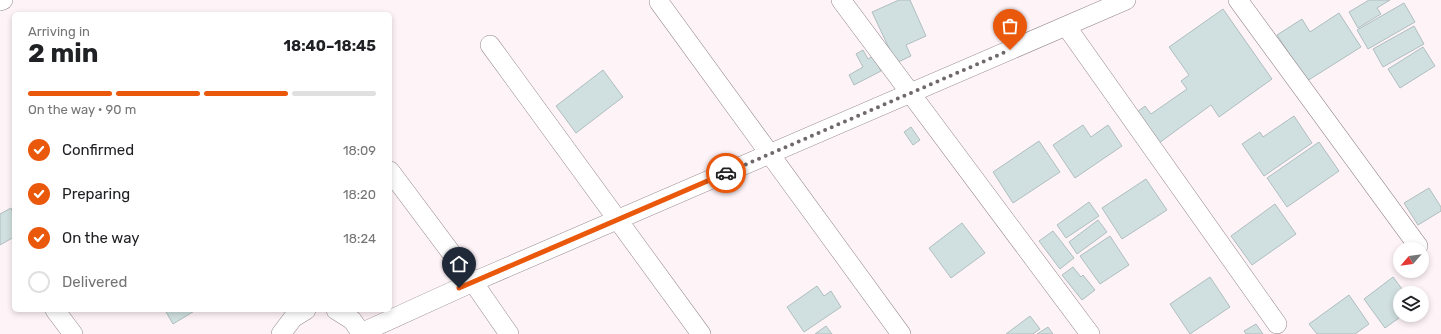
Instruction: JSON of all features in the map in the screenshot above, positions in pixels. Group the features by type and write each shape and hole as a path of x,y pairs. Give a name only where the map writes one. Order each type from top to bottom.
{"street":[{"path":"841,0 1090,334"},
{"path":"339,312 352,320 362,333 473,282 1126,0"},
{"path":"1238,0 1415,242"},
{"path":"659,2 901,334"},
{"path":"1066,26 1277,324"},
{"path":"490,45 701,334"},
{"path":"392,174 510,334"},
{"path":"56,312 73,334"},
{"path":"282,334 295,313"}],"building":[{"path":"899,0 910,0 926,36 906,45 911,56 896,63 872,12"},
{"path":"1369,0 1390,0 1377,8 1381,14 1358,28 1349,12"},
{"path":"1404,3 1415,22 1368,49 1357,30"},
{"path":"1223,9 1272,79 1219,117 1211,105 1159,143 1137,112 1145,106 1151,114 1187,89 1181,81 1189,75 1169,47"},
{"path":"1339,13 1361,47 1307,81 1277,35 1302,19 1310,32"},
{"path":"1414,26 1424,44 1383,67 1373,49"},
{"path":"1423,47 1435,66 1400,88 1388,69"},
{"path":"863,50 868,59 873,56 881,71 854,85 849,75 863,67 856,54"},
{"path":"603,70 623,97 576,133 556,106"},
{"path":"1294,116 1312,143 1264,176 1242,144 1260,132 1263,137"},
{"path":"1083,125 1091,137 1108,125 1122,146 1075,178 1053,145"},
{"path":"911,127 920,140 913,145 904,132"},
{"path":"1039,141 1060,172 1013,203 993,172"},
{"path":"1319,142 1339,171 1287,207 1267,178"},
{"path":"1146,179 1167,210 1122,239 1102,208"},
{"path":"1429,188 1441,207 1441,211 1418,225 1404,203"},
{"path":"1089,202 1099,216 1066,238 1057,225"},
{"path":"1275,204 1296,234 1252,265 1231,236"},
{"path":"11,208 12,238 0,245 0,214"},
{"path":"1098,220 1107,232 1077,254 1069,242"},
{"path":"962,223 985,253 951,278 929,248"},
{"path":"1053,231 1074,258 1060,269 1039,241"},
{"path":"1110,236 1129,265 1100,284 1080,256"},
{"path":"1073,267 1081,277 1083,275 1095,290 1082,300 1062,275"},
{"path":"1210,277 1230,307 1190,334 1170,304"},
{"path":"1393,277 1400,286 1393,286 1393,322 1385,328 1364,299"},
{"path":"817,286 824,296 831,291 841,307 804,332 787,307"},
{"path":"1349,295 1369,324 1355,334 1317,334 1309,324"},
{"path":"166,312 193,312 173,324"},
{"path":"1030,316 1040,329 1033,334 1006,334"},
{"path":"1256,324 1263,334 1246,334 1244,331"},
{"path":"826,326 832,334 815,334"},
{"path":"1048,327 1053,334 1037,334"}],"way so far":[{"path":"726,173 1010,50"}],"route":[{"path":"459,288 726,173"}]}
